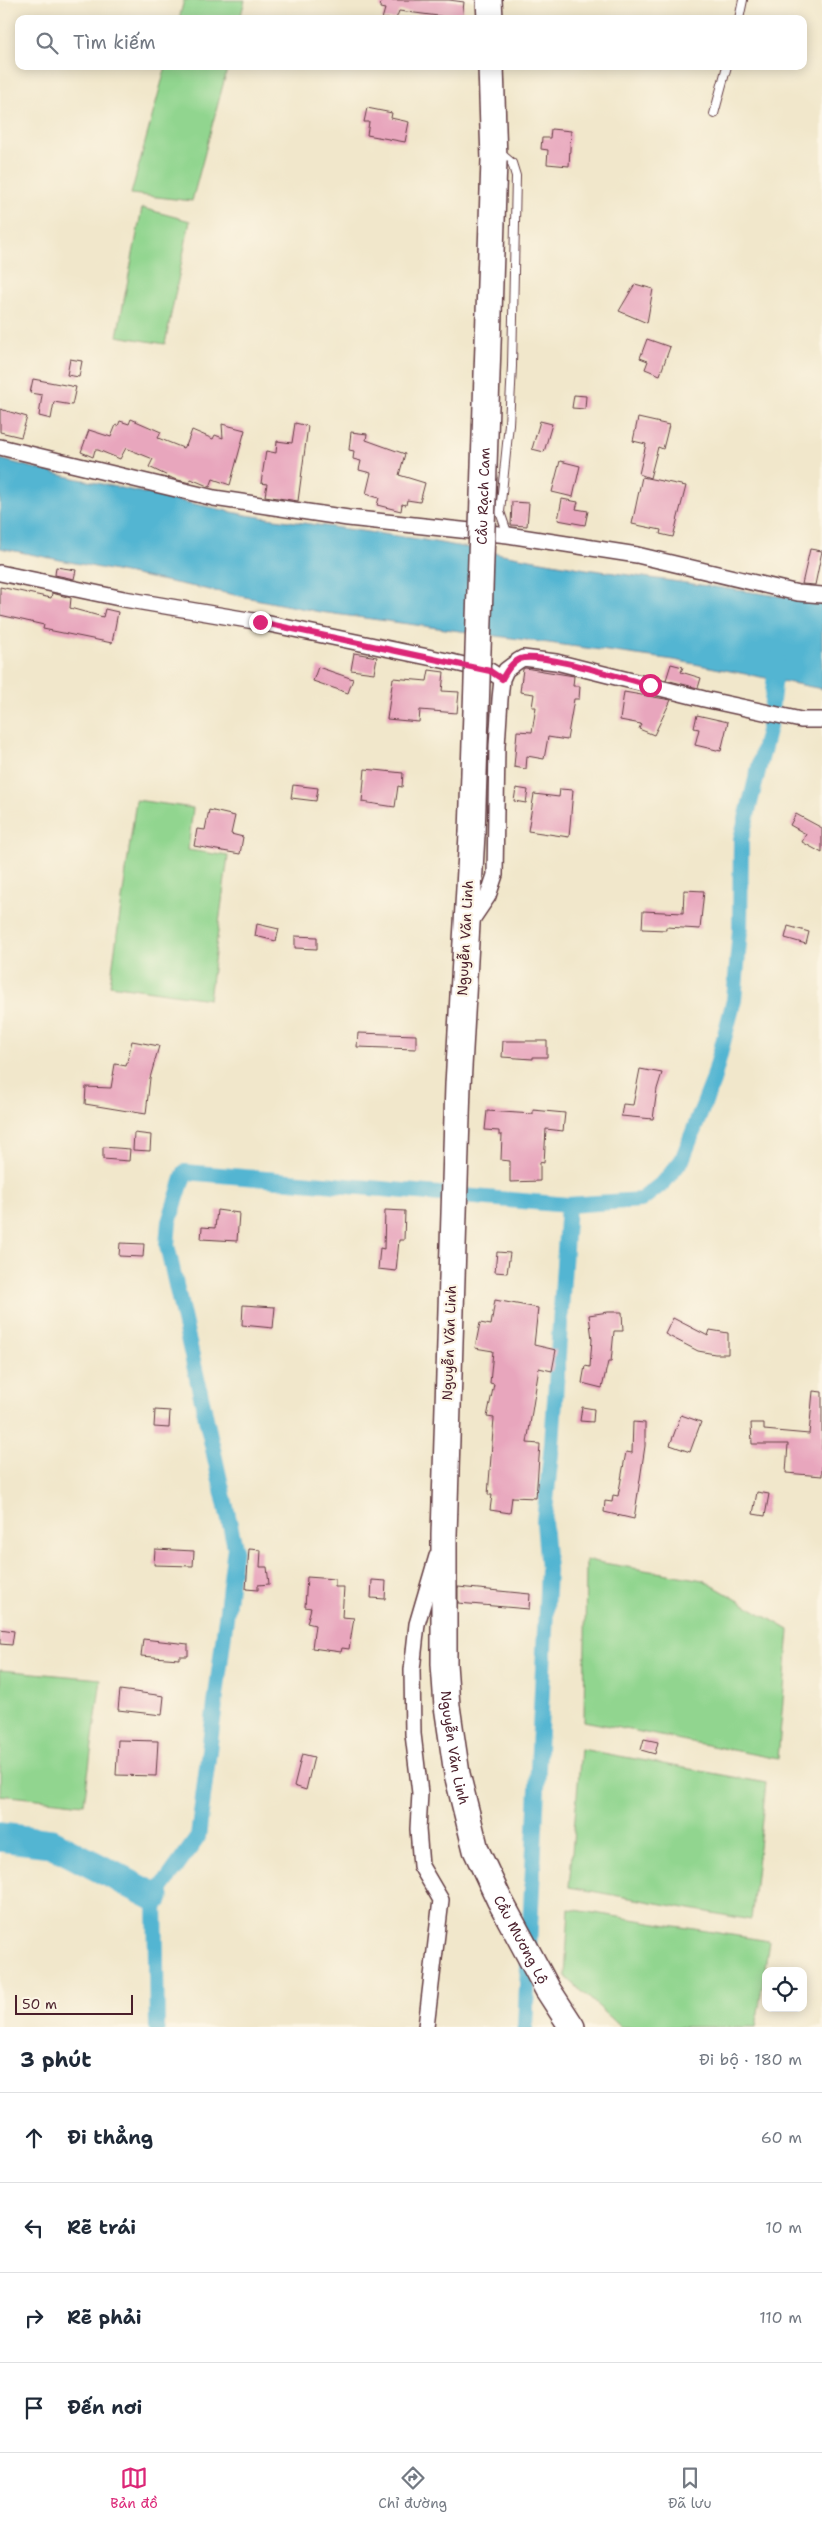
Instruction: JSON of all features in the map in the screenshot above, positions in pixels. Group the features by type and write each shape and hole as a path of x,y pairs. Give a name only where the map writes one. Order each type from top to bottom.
{"highway":[{"path":"489,0 490,15"},
{"path":"491,70 494,154"},
{"name":"Cầu Rạch Cam","path":"472,834 494,154"},
{"name":"Nguyễn Văn Linh","path":"472,834 465,929 451,1276 444,1535 444,1664 447,1706 457,1774 476,1850"},
{"name":"Cầu Mương Lộ","path":"476,1850 499,1899 548,1990 572,2027"}],"street":[{"path":"0,447 214,498 348,518 508,535 637,555 798,592 822,595"},
{"path":"0,572 124,599 220,615 430,658 490,671 502,679"},
{"path":"465,929 488,896 495,875 497,746 502,679 506,670 518,661 535,659 556,662 801,720 822,720"},
{"path":"426,2027 441,1900 421,1866 418,1829 420,1793 413,1734 412,1670 417,1624 444,1535"}],"lane":[{"path":"740,15 743,0"},
{"path":"714,114 725,70"},
{"path":"494,154 512,163 516,176 512,366 509,424 500,512 508,535"}],"green space":[{"path":"184,0 245,0 241,15 180,15"},
{"path":"165,70 227,70 192,201 131,194"},
{"path":"142,208 190,221 165,344 117,336"},
{"path":"136,800 193,808 188,850 228,856 209,999 110,985"},
{"path":"586,1560 703,1580 789,1630 778,1759 584,1721"},
{"path":"0,1670 101,1679 84,1804 0,1795"},
{"path":"581,1749 766,1783 751,1920 569,1887"},
{"path":"569,1909 769,1941 765,1967 762,1967 762,1987 756,2027 621,2027 565,1976"}],"water":[{"path":"0,459 65,476 246,515 418,539 586,569 822,602 822,689 674,660 320,612 0,548"}],"building":[{"path":"381,0 449,0 464,2 462,15 430,15 399,11 398,15 383,15 385,9 380,8"},
{"path":"367,108 392,113 391,118 409,122 405,142 367,135 369,122 364,122"},
{"path":"551,129 571,131 569,166 547,164 548,150 541,149 542,138 550,138"},
{"path":"635,284 653,289 647,323 619,311"},
{"path":"647,339 670,347 660,375 645,369 648,361 640,358"},
{"path":"70,359 82,361 79,377 67,375"},
{"path":"33,379 76,387 72,405 54,402 51,419 39,416 42,395 30,393"},
{"path":"574,395 586,396 585,409 572,408"},
{"path":"0,409 27,417 21,437 0,432"},
{"path":"638,418 669,425 663,449 658,447 650,478 639,474 646,444 633,441"},
{"path":"131,419 161,432 158,438 183,448 186,446 192,430 213,439 215,435 223,438 222,424 245,430 230,485 213,479 210,487 191,479 190,483 174,479 149,467 153,459 126,448 120,459 98,450 95,450 93,457 81,452 89,430 111,437 116,425 118,426 120,421 129,424"},
{"path":"540,421 552,424 544,452 532,449"},
{"path":"295,423 308,426 298,501 265,496 267,484 261,483 266,451 276,453 277,441 292,443"},
{"path":"351,432 367,434 366,440 405,454 399,475 425,483 420,502 407,500 406,505 402,504 401,511 377,505 379,498 366,494 371,473 359,470 361,461 353,459 354,451 349,450"},
{"path":"560,461 580,466 573,497 552,492"},
{"path":"642,477 686,486 673,537 660,534 661,530 632,524"},
{"path":"562,499 578,502 576,509 588,511 585,525 558,520"},
{"path":"512,502 529,503 527,526 511,525"},
{"path":"810,549 822,551 815,585 802,584"},
{"path":"56,567 76,570 74,579 55,575"},
{"path":"0,587 51,598 52,593 71,598 70,608 103,617 105,609 118,612 112,643 43,629 44,625 0,615"},
{"path":"354,653 377,657 374,673 351,670"},
{"path":"671,664 683,667 681,672 701,678 698,688 666,680"},
{"path":"318,667 353,679 348,693 313,681"},
{"path":"523,669 574,676 573,686 580,686 579,699 574,699 567,740 548,737 544,759 527,756 526,769 514,767 517,731 532,732 536,707 532,707 534,694 520,692"},
{"path":"429,670 444,672 442,691 459,692 457,713 420,710 419,722 387,719 393,678 427,681"},
{"path":"624,692 671,700 654,735 639,729 641,724 620,720"},
{"path":"697,715 728,722 721,751 695,745 699,729 694,728"},
{"path":"365,769 403,773 402,787 398,786 395,807 362,802"},
{"path":"293,785 318,788 316,801 291,798"},
{"path":"516,788 528,790 526,803 514,801"},
{"path":"560,789 573,790 569,837 528,831 534,794 559,797"},
{"path":"209,810 235,816 231,834 243,837 240,854 194,846 197,829 205,830"},
{"path":"796,814 822,828 822,853 802,842 806,834 790,825"},
{"path":"684,890 704,891 700,929 666,927 666,930 642,929 643,911 683,913"},
{"path":"257,924 279,929 276,941 255,936"},
{"path":"788,926 809,932 806,944 785,938"},
{"path":"295,936 317,937 317,949 295,948"},
{"path":"358,1033 416,1035 416,1049 357,1047"},
{"path":"132,1041 159,1046 150,1078 146,1114 85,1104 86,1087 111,1088 115,1064 126,1066"},
{"path":"503,1041 547,1041 547,1057 533,1057 533,1059 502,1057"},
{"path":"640,1069 662,1073 657,1089 653,1119 621,1116 623,1104 633,1105"},
{"path":"533,1110 565,1113 563,1131 546,1129 544,1163 540,1162 540,1181 510,1182 510,1161 501,1160 502,1135 499,1135 499,1131 485,1130 487,1111 533,1114"},
{"path":"134,1133 151,1135 150,1151 133,1150"},
{"path":"103,1147 130,1149 129,1161 103,1159"},
{"path":"217,1210 239,1213 237,1241 201,1239 202,1227 215,1228"},
{"path":"385,1210 405,1211 404,1240 399,1240 396,1271 378,1269 380,1248 384,1249"},
{"path":"120,1243 144,1244 143,1257 119,1256"},
{"path":"497,1252 510,1253 507,1273 495,1272"},
{"path":"495,1300 538,1308 534,1345 556,1350 552,1371 539,1368 527,1443 540,1444 536,1498 512,1497 510,1513 490,1510 492,1495 488,1495 494,1418 487,1417 494,1384 490,1383 493,1351 475,1348 480,1323 491,1325"},
{"path":"243,1305 275,1307 273,1328 242,1325"},
{"path":"622,1312 623,1331 614,1331 611,1362 608,1362 602,1388 582,1383 585,1366 590,1367 592,1339 589,1315"},
{"path":"673,1318 708,1336 710,1330 728,1333 728,1354 698,1351 665,1334"},
{"path":"813,1391 822,1392 822,1476 786,1473 788,1444 752,1444 751,1423 764,1423 764,1430 809,1434"},
{"path":"582,1407 594,1409 593,1422 580,1421"},
{"path":"155,1410 170,1411 169,1428 154,1427"},
{"path":"681,1415 701,1422 690,1452 670,1445"},
{"path":"633,1422 645,1423 645,1446 634,1519 604,1512 605,1501 612,1502 613,1495 618,1496 626,1452 632,1453"},
{"path":"757,1492 769,1494 765,1516 753,1514"},
{"path":"155,1549 194,1551 193,1566 154,1565"},
{"path":"249,1549 261,1550 260,1567 267,1567 269,1584 258,1585 258,1590 246,1589"},
{"path":"307,1577 335,1579 335,1587 344,1587 342,1617 354,1618 349,1649 342,1648 341,1652 312,1648 315,1625 307,1623 311,1608 305,1607"},
{"path":"372,1580 386,1581 385,1599 371,1598"},
{"path":"458,1587 530,1594 529,1609 458,1603"},
{"path":"0,1629 14,1631 12,1645 0,1644"},
{"path":"143,1639 188,1644 188,1656 179,1656 179,1659 141,1656"},
{"path":"120,1690 164,1696 162,1715 118,1710"},
{"path":"644,1739 658,1742 655,1754 641,1750"},
{"path":"118,1740 158,1741 156,1776 116,1775"},
{"path":"302,1754 314,1757 306,1790 294,1786"}],"waterway":[{"path":"157,2027 155,1897 198,1837 235,1547 167,1245 169,1222 185,1172 568,1205 641,1200 664,1182 682,1160 713,1081 734,1000 740,930 741,839 769,727 777,658"},
{"path":"525,2027 548,1570 544,1521 552,1444 568,1205"},
{"path":"0,1837 51,1843 155,1897"}],"route":[{"path":"260,622 490,671 502,679 506,670 511,665 524,658 556,662 650,685"}]}
